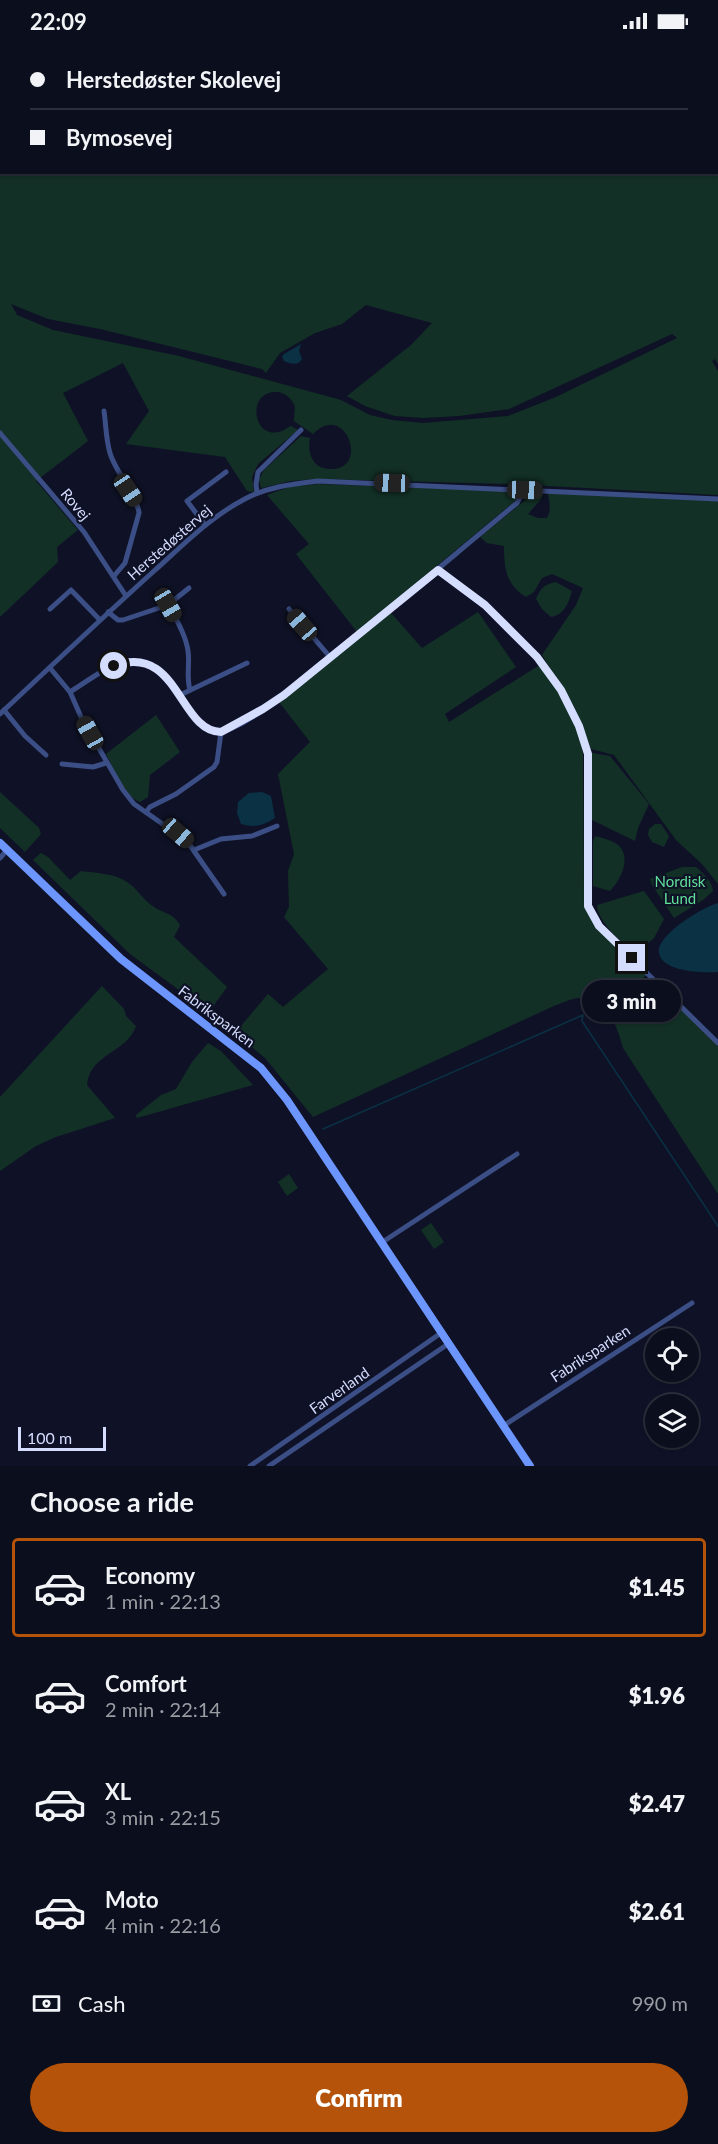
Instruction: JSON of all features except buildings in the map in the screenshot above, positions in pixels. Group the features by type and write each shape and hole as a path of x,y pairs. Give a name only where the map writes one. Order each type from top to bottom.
{"street":[{"path":"104,411 110,454 138,506 139,513 125,563 114,576"},
{"path":"257,493 258,472 301,430"},
{"name":"Rovej","path":"0,433 81,528 126,596"},
{"path":"205,525 187,501 226,472"},
{"name":"Herstedøstervej","path":"1,712 205,525 224,511 257,493 290,484 318,481 718,499"},
{"path":"70,692 114,666 131,662 140,663 156,669 180,695 203,727 221,732 263,709 330,657 517,503 525,490"},
{"path":"438,570 504,622 539,659 561,690 579,726 588,754 588,906 592,915 607,934 718,1043"},
{"path":"108,612 118,621 168,605 189,588"},
{"path":"50,609 71,590 100,620"},
{"path":"168,605 188,650 190,690"},
{"path":"289,609 330,657"},
{"path":"180,695 247,663"},
{"path":"50,668 70,692 82,719 123,790 134,804 178,833 194,850 224,894"},
{"path":"1,712 46,755"},
{"path":"146,812 150,807 176,794 214,767 217,762 221,732"},
{"path":"62,764 93,767 106,763"},
{"path":"194,850 221,839 262,833 277,826"},
{"name":"Fabriksparken","path":"0,843 121,959 261,1068 287,1100 530,1466"},
{"path":"0,858 7,850"},
{"path":"381,1244 518,1154"},
{"name":"Fabriksparken","path":"503,1426 692,1303"},
{"name":"Farverland","path":"250,1466 441,1333"},
{"name":"Farverland","path":"271,1465 448,1344"},
{"path":"362,1388 369,1398"},
{"path":"283,1444 289,1452"},
{"path":"266,1455 271,1465"}],"green space":[{"path":"0,174 718,174 718,364 715,359 712,361 718,371 718,495 510,484 317,479 291,481 261,488 259,479 264,470 301,436 310,438 310,454 318,466 323,468 342,467 349,460 351,450 344,431 335,426 325,426 313,434 294,421 295,406 290,398 277,392 267,393 261,398 257,405 258,421 269,432 280,432 291,426 298,430 258,464 252,477 254,492 247,491 225,457 126,444 149,411 123,363 63,393 88,441 36,481 78,530 57,547 58,562 0,617","holes":["11,304 48,319 100,329 262,369 266,373 280,353 315,333 342,324 366,305 432,323 411,345 347,396 365,406 395,416 423,418 509,409 672,334 677,338 556,397 508,416 423,423 370,415 341,400 179,356 53,330 17,315"]},
{"path":"318,484 510,491 516,494 516,500 357,632 296,554 309,544 267,495 289,487"},
{"path":"534,493 543,493 542,498 528,514 538,518 547,518 549,514 548,493 718,501 718,884 702,864 676,840 614,755 591,749 574,706 542,655 576,605 583,588 552,574 542,578 534,592 526,597 510,581 504,546 487,543 480,537"},
{"path":"556,582 572,591 563,611 551,617 536,599 543,587"},
{"path":"478,612 516,667 445,714 449,722 538,666 542,668 558,692 577,727 583,753 584,904 647,974 640,982 654,1003 665,993 718,1046 718,1194 623,1048 610,1015 604,1008 589,999 576,998 556,1005 313,1117 265,1058 235,1033 268,994 283,1007 328,969 284,917 289,907 288,871 294,854 278,774 310,742 279,702 391,613 422,648"},
{"path":"156,715 180,752 150,775 148,797 140,802 124,788 106,754"},
{"name":"Nordisk Lund","path":"592,753 610,756 649,804 635,841 592,820"},
{"path":"0,792 39,828 41,834 25,852 0,828"},
{"name":"Nordisk Lund","path":"655,824 661,824 669,836 664,847 652,842 648,835 649,829"},
{"name":"Nordisk Lund","path":"595,836 616,843 624,856 625,862 621,875 610,891 593,886"},
{"path":"41,853 48,857 70,880 81,871 122,879 158,910 174,918 180,925 174,937 227,987 209,1012 130,954 33,860"},
{"name":"Nordisk Lund","path":"682,867 696,867 709,881 713,891 674,918 650,879"},
{"name":"Nordisk Lund","path":"644,891 664,919 654,938 639,951 626,945 612,933 601,918 597,905"},
{"path":"102,986 124,1009 126,1016 136,1026 125,1043 95,1066 87,1085 115,1118 56,1137 36,1146 0,1171 0,1097"},
{"path":"208,1043 221,1051 253,1085 137,1118 136,1115 161,1095 176,1089 192,1062"},
{"path":"289,1174 298,1188 287,1196 278,1182"},
{"path":"431,1223 444,1242 434,1249 421,1230"}],"water":[{"path":"301,344 299,351 302,359 298,363 284,361 282,357 284,354"},
{"path":"262,792 271,796 275,818 258,826 241,824 237,813 238,802 249,793"},
{"path":"718,903 718,972 684,970 667,964 659,953 665,938 692,916"}],"waterway":[{"path":"323,1129 583,1015 582,1021 718,1226"}],"route":[{"path":"114,666 131,662 156,669 180,695 203,727 221,732 284,695 438,570 504,622 537,657 561,690 579,726 588,754 588,906 599,926 632,958"}]}
